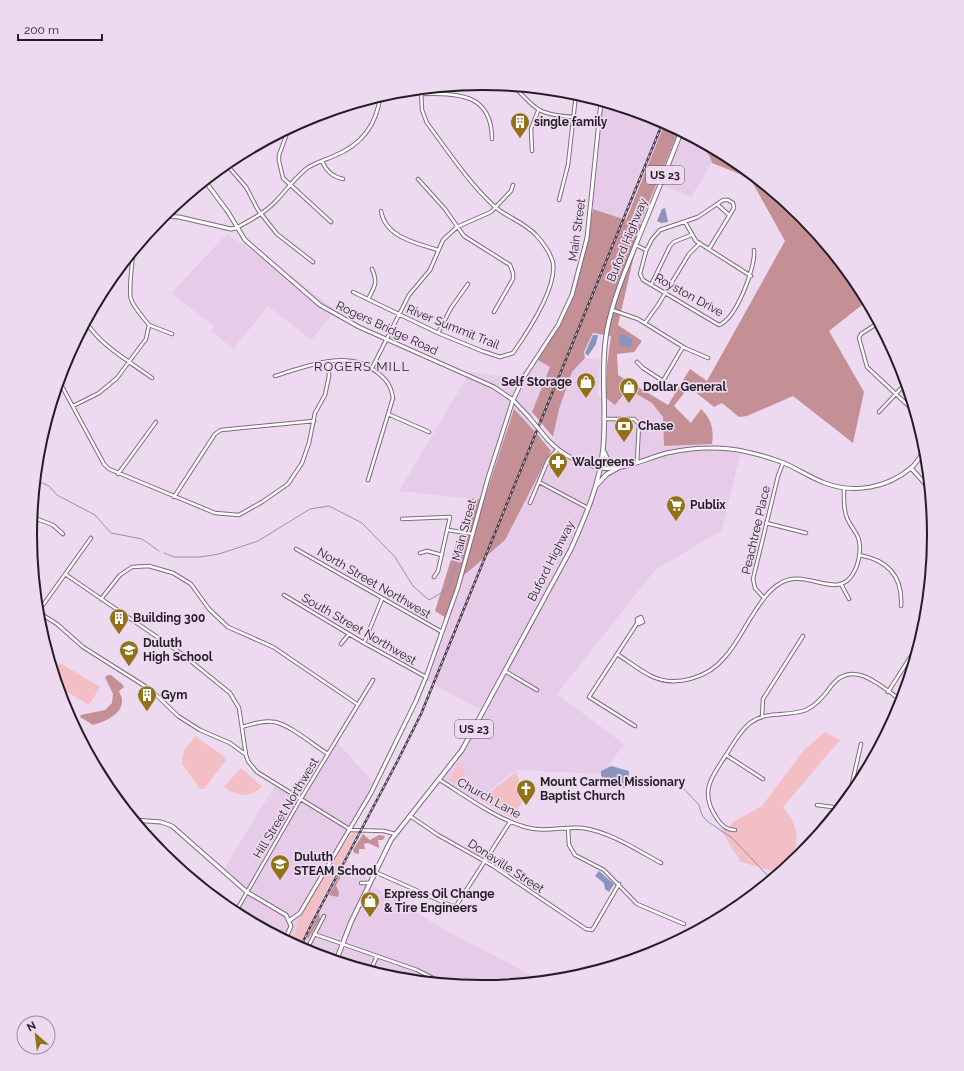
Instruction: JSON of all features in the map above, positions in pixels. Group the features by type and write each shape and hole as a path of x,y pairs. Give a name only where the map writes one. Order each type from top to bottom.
{"main road":[{"name":"Buford Highway","path":"337,956 342,942 374,872 395,834 440,780 465,744 571,549 589,508 603,451 604,364 607,331 612,310 679,136"},
{"path":"595,488 602,478 618,468 608,462 603,451"}],"street":[{"path":"519,92 538,111 547,114 574,117"},
{"path":"424,94 457,95 476,101 488,113 492,126 492,139"},
{"name":"River Summit Trail","path":"353,292 438,333 500,357 513,353 544,300 554,268 553,261 547,249 536,235 520,222 496,208 480,192 427,123 422,110 421,95"},
{"path":"559,200 568,164 575,101"},
{"path":"172,217 231,229 236,228 261,214 277,200 289,184 308,167 353,146 364,136 374,121 378,103"},
{"name":"Main Street","path":"290,920 300,913 351,830 383,770 426,678 474,534 488,478 513,400 524,377 561,321 578,277 587,238 600,107"},
{"path":"532,151 531,129 538,111"},
{"path":"286,135 278,162 283,178 331,222"},
{"path":"322,161 330,173 336,178 343,179"},
{"path":"230,169 246,187 261,214 285,242 313,262"},
{"path":"418,179 445,209 464,236 475,245 504,261 512,269 513,279 494,312"},
{"name":"Rogers Bridge Road","path":"208,185 228,212 240,236 260,255 320,305 359,327 494,387 513,400 557,450 573,460 600,468 618,468 668,453 697,448 719,448 751,453 783,463 826,484 844,488 867,488 884,484 898,477 911,468 919,457"},
{"path":"372,368 409,295 430,270 443,240 457,227 491,212 511,191 513,185"},
{"path":"709,249 734,208 733,203 725,200 718,204 729,216"},
{"name":"Royston Drive","path":"718,204 698,217 660,230 652,239 646,251 640,274 643,280 721,324 728,319 748,284 751,276 754,250"},
{"path":"380,211 382,222 397,235 411,242 438,250"},
{"path":"685,222 692,235 700,243 751,276"},
{"path":"651,285 670,246 674,242 692,235"},
{"path":"644,323 666,294 690,254 700,243"},
{"path":"636,245 646,251"},
{"path":"133,260 132,278 129,287 131,299 149,324 172,334"},
{"path":"368,299 376,287 376,279 372,269"},
{"path":"438,333 451,308 468,284"},
{"path":"612,310 644,323 683,347 708,358"},
{"path":"73,406 108,386 117,378 146,339 149,324"},
{"path":"874,326 861,334 859,338 861,350 867,367 907,403"},
{"path":"89,327 95,335 152,378"},
{"path":"637,362 643,368 663,381 683,347"},
{"path":"275,376 328,362 348,360 372,368 384,378 391,387 393,398 368,480"},
{"path":"63,388 104,464 118,474 215,514 239,515 250,510 288,484 296,474 302,463 315,413 325,395 329,376 328,362"},
{"path":"879,412 901,388"},
{"path":"388,414 429,432"},
{"path":"604,419 634,419 639,424 637,463"},
{"path":"174,497 215,434 221,430 314,421"},
{"path":"118,474 156,422"},
{"path":"530,503 548,460 557,450"},
{"name":"Peachtree Place","path":"764,598 754,588 753,579 778,476 783,463"},
{"path":"911,468 924,482"},
{"path":"539,482 589,508"},
{"path":"617,654 651,676 665,680 681,681 696,678 713,668 725,658 764,598 779,584 794,578 810,579 826,586 841,584 852,574 859,555 858,538 847,518 844,488"},
{"path":"402,519 450,517 438,571 434,577"},
{"path":"38,519 53,525 63,534"},
{"path":"766,523 806,533"},
{"path":"448,530 474,534"},
{"path":"43,605 91,538"},
{"name":"North Street Northwest","path":"296,549 442,632"},
{"path":"420,553 427,551 442,555"},
{"path":"859,555 874,558 891,569 896,577 902,598 901,606"},
{"path":"101,599 120,575 132,567 149,566 173,573 191,584 209,609 228,627 273,648 357,704 373,680"},
{"path":"65,574 182,654 230,693 239,708 248,762 257,772 300,800 351,830 384,831 395,834"},
{"path":"841,584 849,599"},
{"name":"South Street Northwest","path":"284,595 426,678"},
{"path":"364,643 382,599"},
{"path":"45,616 57,624 84,647 151,690 178,716 200,730 230,743 246,755"},
{"path":"635,726 589,697 640,619"},
{"path":"341,644 349,634"},
{"path":"762,717 763,699 803,636"},
{"path":"888,692 910,658"},
{"path":"505,671 537,690"},
{"path":"735,830 724,827 717,819 710,807 707,794 712,776 741,732 750,723 762,717 800,712 808,709 817,703 840,677 850,673 864,676 896,697"},
{"name":"Hill Street Northwest","path":"238,908 357,704"},
{"path":"242,728 259,723 274,722 287,727 328,754"},
{"path":"852,783 861,744"},
{"path":"726,755 763,779"},
{"name":"Church Lane","path":"440,780 510,822 531,829 568,828 595,831 661,863"},
{"path":"817,805 834,807"},
{"name":"Donaville Street","path":"409,816 438,835 485,861 586,929 592,930 619,884"},
{"path":"140,821 161,822 172,826 247,892 283,912 290,920 291,930 287,936"},
{"path":"374,872 452,906 456,906 510,822"},
{"path":"568,828 569,845 572,852 586,861 600,867 619,884 637,904 684,924"},
{"path":"361,883 369,883"},
{"path":"309,945 324,916"},
{"path":"314,934 342,942 417,970 433,978"},
{"path":"372,966 377,956"}],"shaded area":[{"path":"602,108 625,114 663,129 626,220 593,209"},
{"path":"663,129 689,142 676,137 640,224 618,325 642,341 634,352 617,354 618,375 668,405 690,369 707,381 785,241 752,181 775,201 817,242 852,288 862,305 829,331 864,392 853,443 793,396 747,416 739,417 722,403 714,407 694,391 694,387 684,393 674,406 691,423 701,409 705,413 711,425 713,434 712,444 664,446 663,417 652,403 628,389 615,405 606,398 607,365 611,336 593,333 584,352 585,358 572,372 559,409 553,437 532,412 550,367 538,360 569,306 587,242 593,209 626,220"},
{"path":"676,137 690,142 705,151 711,156 712,163 691,197 657,183"},
{"path":"704,150 744,176 712,163"},
{"path":"227,234 288,274 336,310 311,340 268,306 233,349 211,331 214,326 171,293"},
{"path":"585,358 600,360 598,397 606,398 615,405 628,389 652,403 663,417 664,446 701,444 742,447 722,530 655,570 557,694 624,744 602,774 516,770 476,801 440,777 464,744 483,711 423,679 462,577 505,540 551,452 559,409 572,372"},
{"path":"538,360 550,367 532,412 539,436 514,410 484,500 399,491 470,372 515,378"},
{"path":"514,409 551,451 505,540 462,577 446,618 435,611 468,505 468,498 484,500"},
{"path":"60,663 100,687 89,705 66,691 57,667"},
{"path":"111,675 124,687 119,691 122,699 122,705 112,717 93,725 80,717 81,715 105,710 112,703 113,694 105,677"},
{"path":"825,732 840,740 783,807 792,820 796,831 795,852 774,871 741,862 721,831 724,827 728,829 733,822 762,806 804,750"},
{"path":"195,736 225,757 226,760 204,789 200,789 182,764 184,751"},
{"path":"337,742 375,784 337,850 378,889 448,932 536,977 511,980 453,980 395,972 339,957 312,947 285,935 237,907 247,889 224,869 258,813 277,783 303,798"},
{"path":"458,766 466,772 457,785 449,779"},
{"path":"240,769 242,769 262,787 257,791 243,795 234,793 224,787"},
{"path":"516,772 524,797 513,819 480,800"},
{"path":"358,831 310,921 301,942 292,938 295,934 297,922 350,835"},
{"path":"363,834 370,840 379,835 385,836 383,840 378,840 379,848 368,843 364,844 365,849 359,849 359,854 354,853 353,850"},
{"path":"343,868 344,871 336,885 339,893 338,897 329,895"},
{"path":"319,913 320,919 308,939 307,937"}],"water":[{"path":"665,208 668,222 661,223 657,221 662,209"},
{"path":"624,334 633,339 630,348 619,345 620,335"},
{"path":"593,335 598,335 596,344 588,356 585,353"},
{"path":"611,766 629,771 628,784 625,788 614,785 601,776 601,771"},
{"path":"599,871 614,884 609,892 605,889 604,883 595,876"}],"waterway":[{"path":"40,482 49,486 57,495 95,515 111,533 142,539 159,551"},
{"path":"164,553 174,557 200,557 219,554 258,541 310,509 329,506 362,523 395,557 413,586 429,600 448,589 462,544"},
{"path":"684,789 699,805 702,815 707,821 732,838 768,876"}],"railway":[{"path":"303,943 421,714 661,128"}],"place":[{"name":"single family","path":"520,139"},
{"name":"Self Storage","path":"586,399"},
{"name":"Dollar General","path":"629,404"},
{"name":"Chase","path":"624,443"},
{"name":"Walgreens","path":"558,479"},
{"name":"Publix","path":"676,522"},
{"name":"Building 300","path":"119,635"},
{"name":"Duluth High School","path":"129,667"},
{"name":"Gym","path":"147,712"},
{"name":"Mount Carmel Missionary Baptist Church","path":"526,806"},
{"name":"Duluth STEAM School","path":"280,881"},
{"name":"Express Oil Change & Tire Engineers","path":"370,918"}],"district":[{"name":"ROGERS MILL","path":"362,366"}]}
